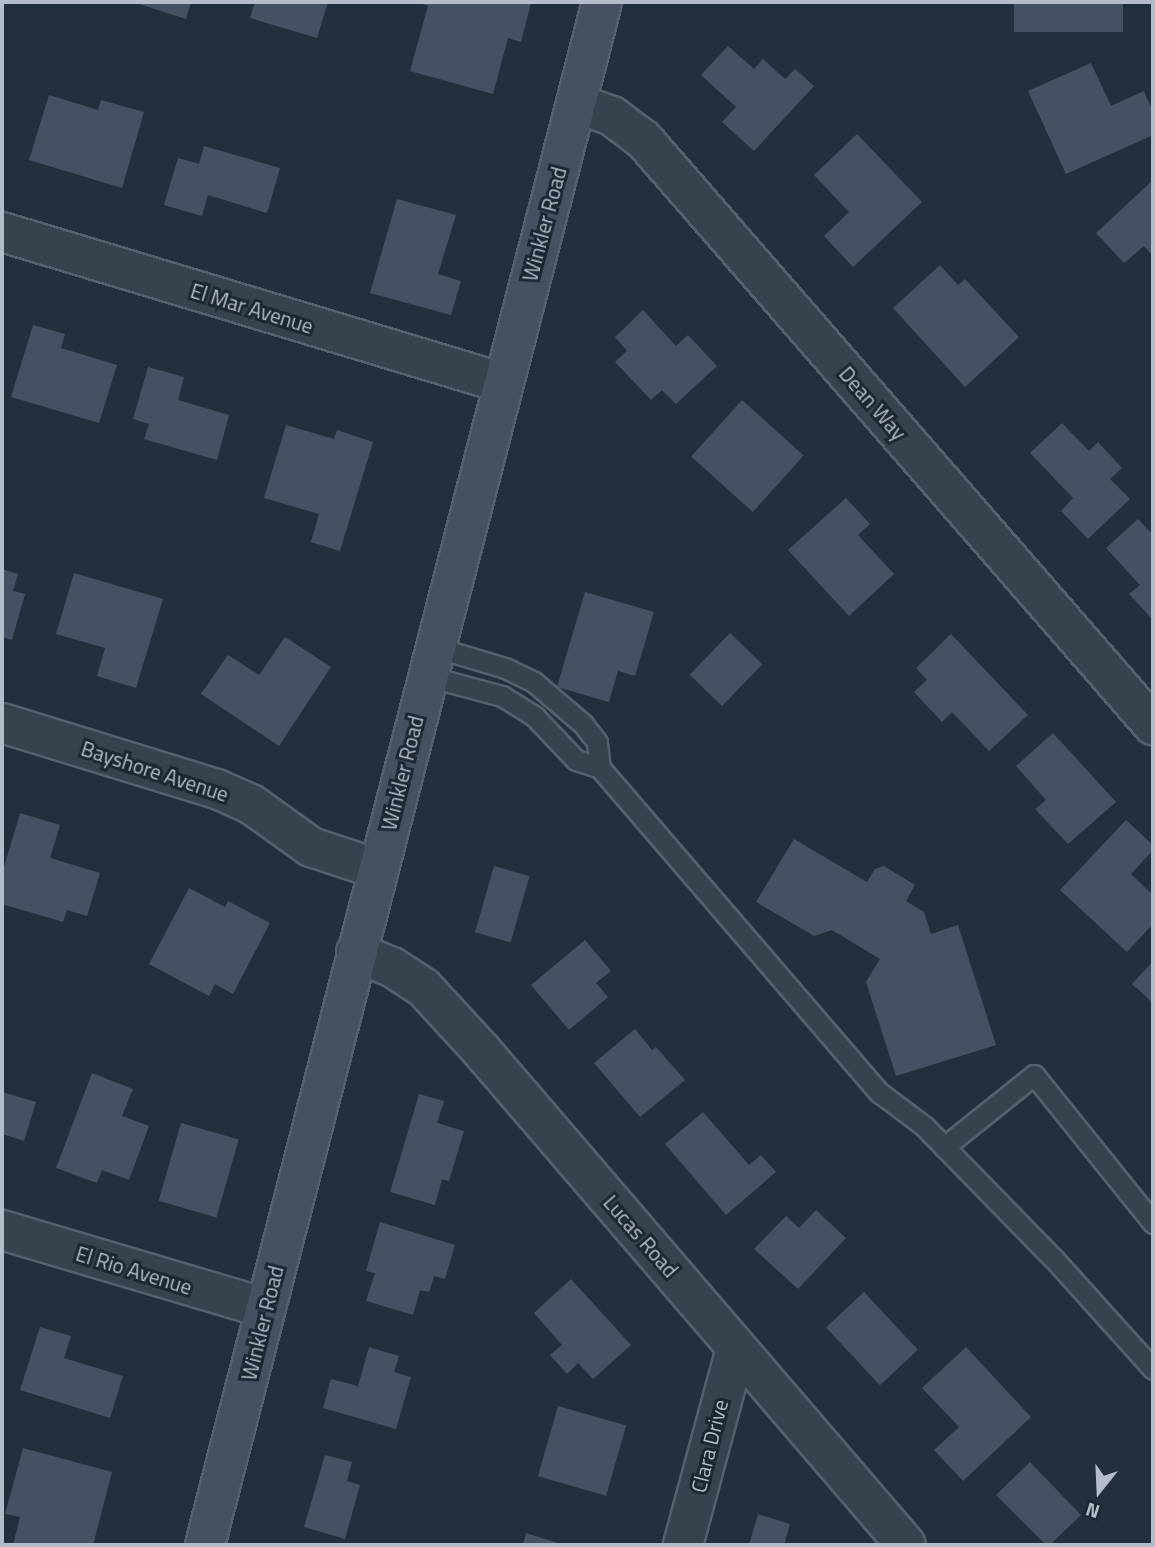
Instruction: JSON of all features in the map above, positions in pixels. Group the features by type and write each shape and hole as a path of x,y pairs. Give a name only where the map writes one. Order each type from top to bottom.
{"street":[{"name":"Winkler Road","path":"205,1545 603,2"},
{"name":"Dean Way","path":"576,103 612,116 643,139 1153,725"},
{"name":"El Mar Avenue","path":"2,232 503,383"},
{"name":"Bayshore Avenue","path":"2,723 217,789 251,804 312,847 378,869"},
{"name":"Lucas Road","path":"356,952 392,967 424,988 490,1060 906,1545"},
{"name":"El Rio Avenue","path":"2,1230 266,1308"},
{"name":"Clara Drive","path":"683,1545 736,1348"}],"lane":[{"path":"431,661 502,696 535,717 576,760 600,768 880,1093 924,1126 1054,1259 1153,1369"},
{"path":"431,661 505,668 534,682 583,724 597,742 600,768"},
{"path":"944,1147 1034,1075 1153,1223"}],"building":[{"path":"133,2 191,2 186,19"},
{"path":"255,2 328,2 317,38 250,18"},
{"path":"417,2 531,3 521,42 508,38 493,94 410,71 428,6"},
{"path":"1014,2 1123,2 1123,32 1014,32"},
{"path":"728,46 754,69 763,59 785,79 795,69 814,86 754,151 722,122 736,107 701,75"},
{"path":"1091,63 1111,106 1144,91 1153,112 1153,135 1066,174 1028,91"},
{"path":"49,95 98,110 101,100 144,112 122,188 29,160"},
{"path":"857,134 922,202 853,267 824,236 849,212 814,175"},
{"path":"204,146 280,168 267,213 208,195 202,216 164,205 178,158 199,164"},
{"path":"1153,180 1153,256 1144,246 1124,263 1096,233"},
{"path":"397,199 456,215 438,274 461,281 451,315 370,293"},
{"path":"940,265 958,285 965,279 1019,337 965,387 893,308"},
{"path":"643,310 676,346 688,335 717,366 676,404 662,390 651,400 615,362 627,351 615,337"},
{"path":"33,325 65,334 61,348 117,365 99,423 11,397"},
{"path":"148,367 184,377 178,400 229,415 217,460 144,439 149,424 133,419"},
{"path":"742,400 804,456 753,512 691,456"},
{"path":"1062,423 1089,451 1098,442 1122,468 1110,479 1130,499 1088,539 1061,511 1073,498 1030,453"},
{"path":"286,425 334,439 337,430 373,442 340,551 311,542 319,514 264,498"},
{"path":"846,498 870,524 858,535 894,574 849,616 788,550"},
{"path":"1138,519 1153,535 1153,620 1129,594 1140,585 1106,548"},
{"path":"2,569 18,574 13,591 25,594 12,640 2,637"},
{"path":"74,573 163,599 136,688 97,676 105,648 56,634"},
{"path":"585,592 654,612 635,676 618,671 609,702 557,687"},
{"path":"730,633 762,664 722,706 690,675"},
{"path":"951,634 1028,715 989,751 952,712 942,722 914,692 927,680 916,668"},
{"path":"285,637 331,667 279,746 201,694 228,655 259,675"},
{"path":"1053,733 1116,802 1068,844 1035,809 1046,800 1016,766"},
{"path":"20,813 60,825 50,858 100,873 87,916 67,910 63,922 2,904 2,874"},
{"path":"1126,820 1153,845 1153,850 1131,874 1153,895 1153,924 1127,952 1060,890"},
{"path":"794,839 867,882 875,869 884,866 915,885 906,901 924,912 931,934 958,925 996,1045 896,1076 866,982 880,959 832,930 814,936 756,902"},
{"path":"494,866 530,876 511,943 475,932"},
{"path":"189,888 225,907 228,901 270,923 233,994 215,984 209,996 149,964"},
{"path":"585,940 611,971 596,983 608,997 569,1030 531,985"},
{"path":"1153,961 1153,1003 1132,984"},
{"path":"635,1029 652,1050 656,1047 685,1080 640,1117 594,1063"},
{"path":"92,1073 133,1089 122,1116 149,1126 129,1180 102,1170 97,1183 56,1168"},
{"path":"2,1092 36,1102 24,1141 2,1134"},
{"path":"419,1094 444,1101 437,1123 464,1131 449,1181 442,1179 435,1205 390,1192"},
{"path":"703,1112 749,1165 761,1155 776,1172 726,1215 665,1144"},
{"path":"181,1123 239,1140 216,1217 159,1201"},
{"path":"816,1210 846,1238 798,1289 754,1249 786,1216 799,1228"},
{"path":"380,1222 455,1245 445,1279 434,1276 429,1292 420,1290 413,1315 366,1301 375,1273 366,1271"},
{"path":"571,1279 631,1345 593,1379 578,1363 567,1374 550,1355 562,1345 534,1313"},
{"path":"864,1292 918,1350 880,1385 826,1327"},
{"path":"40,1327 71,1336 64,1358 123,1376 110,1418 20,1390"},
{"path":"369,1347 399,1356 394,1372 411,1377 396,1429 323,1408 331,1379 358,1386"},
{"path":"966,1347 1031,1417 963,1481 934,1450 959,1427 922,1388"},
{"path":"558,1406 626,1426 606,1496 538,1476"},
{"path":"23,1448 112,1472 93,1545 13,1545 20,1517 5,1514"},
{"path":"325,1455 352,1462 347,1481 360,1485 345,1539 304,1527"},
{"path":"1030,1462 1081,1515 1050,1545 1046,1545 996,1495"},
{"path":"758,1514 790,1524 784,1545 749,1545"},
{"path":"526,1533 564,1545 523,1545"}]}
